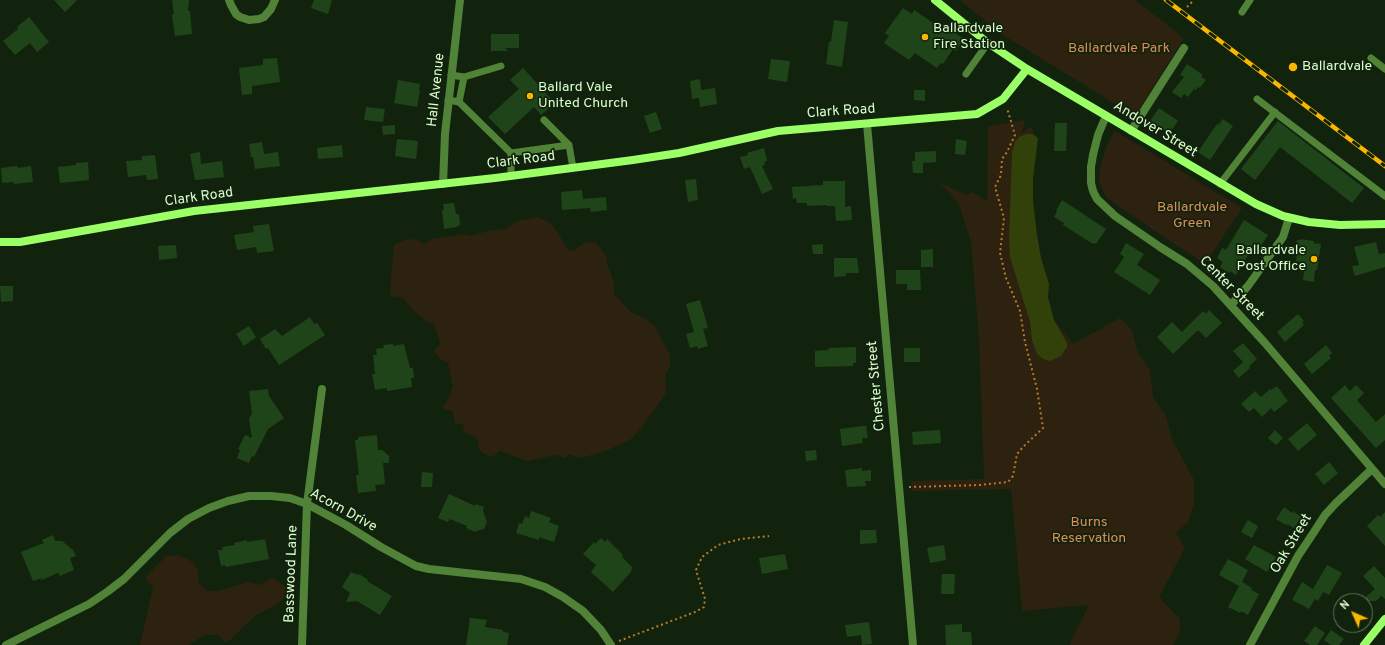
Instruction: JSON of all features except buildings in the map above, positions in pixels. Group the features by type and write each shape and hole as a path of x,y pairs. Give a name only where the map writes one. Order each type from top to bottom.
{"main road":[{"name":"Andover Street","path":"935,0 988,43 1027,70 1256,204 1289,218 1340,225 1385,224"},
{"name":"Clark Road","path":"0,242 20,242 194,211 511,176 679,153 778,131 977,114 1003,99 1027,70"},
{"path":"1364,645 1385,619"}],"street":[{"path":"230,0 231,6 236,14 244,19 250,20 264,17 271,9 275,0"},
{"name":"Hall Avenue","path":"443,184 448,100 460,0"},
{"path":"1131,131 1184,48"},
{"name":"Center Street","path":"1106,116 1092,155 1091,183 1097,199 1115,216 1198,272 1231,305 1385,484"},
{"name":"Chester Street","path":"868,124 913,645"},
{"path":"1231,305 1248,286 1283,237 1289,218"},
{"name":"Basswood Lane","path":"302,645 307,504 322,389"},
{"name":"Oak Street","path":"1250,645 1298,556 1321,521 1336,503 1372,469"},
{"name":"Acorn Drive","path":"6,645 89,604 107,592 124,579 170,533 188,519 228,500 249,496 271,496 290,498 307,504 416,566 429,569 521,579 544,587 563,597 583,611 601,630 611,645"}],"lane":[{"path":"1242,12 1250,0"},
{"path":"966,74 988,43"},
{"path":"1372,58 1385,69"},
{"path":"451,75 464,77 501,66"},
{"path":"459,102 464,77"},
{"path":"1257,99 1385,196"},
{"path":"448,100 459,102 511,153 511,176"},
{"path":"1220,184 1275,112"},
{"path":"544,120 569,145 573,168"},
{"path":"511,153 569,145"}],"path":[{"path":"1187,7 1192,2 1190,0"},
{"path":"900,487 980,485 1008,482 1014,476 1017,454 1043,428 1037,389 1024,342 1020,311 1006,278 1000,253 1004,218 995,187 1001,175 1002,159 1015,135 1003,99"},
{"path":"611,645 695,612 704,607 705,599 696,570 702,556 718,545 741,539 769,536"}],"green space":[{"name":"Ballardvale Park","path":"960,0 1135,0 1184,38 1135,116 1003,35"},
{"name":"Burns Reservation","path":"1025,120 1022,133 1031,127 1033,131 1033,199 1038,252 1050,315 1073,344 1120,318 1132,330 1138,353 1150,370 1153,397 1166,416 1172,439 1194,480 1194,504 1188,522 1176,533 1185,548 1159,597 1180,619 1180,631 1173,645 1070,645 1089,605 1022,611 1011,489 912,491 911,481 984,479 979,339 971,242 959,204 940,183 967,195 973,192 987,201 988,126"},
{"name":"Ballardvale Green","path":"1115,131 1242,208 1205,264 1107,198 1099,180 1100,168 1107,145"},
{"path":"538,217 554,227 569,251 575,250 584,243 596,243 606,256 608,268 614,285 614,294 631,312 642,317 655,326 670,356 670,367 665,375 665,395 642,427 631,439 606,451 581,458 569,454 565,458 556,455 527,461 500,451 492,457 484,454 479,449 478,441 462,430 464,425 455,423 453,411 442,408 446,403 453,387 448,363 440,359 434,351 440,344 435,326 411,308 403,298 390,296 394,245 405,240 416,239 424,244 434,238 463,234 470,236 488,231 506,229 517,221"},
{"path":"178,555 191,561 198,570 199,583 206,591 217,591 249,582 261,585 272,577 286,587 283,599 275,606 256,615 230,640 225,642 218,635 205,635 188,645 140,645 153,587 145,578 166,556"}],"shaded area":[{"path":"1026,134 1033,134 1038,138 1033,178 1033,202 1037,235 1041,258 1049,284 1048,297 1054,320 1067,343 1067,347 1061,356 1050,361 1043,359 1037,354 1032,340 1030,322 1010,257 1009,239 1012,152 1015,142 1019,137"}],"railway":[{"path":"1166,0 1385,166"}],"place":[{"name":"Ballardvale Fire Station","path":"925,37"},
{"name":"Ballardvale","path":"1293,67"},
{"name":"Ballard Vale United Church","path":"530,96"},
{"name":"Ballardvale Post Office","path":"1314,259"}]}
